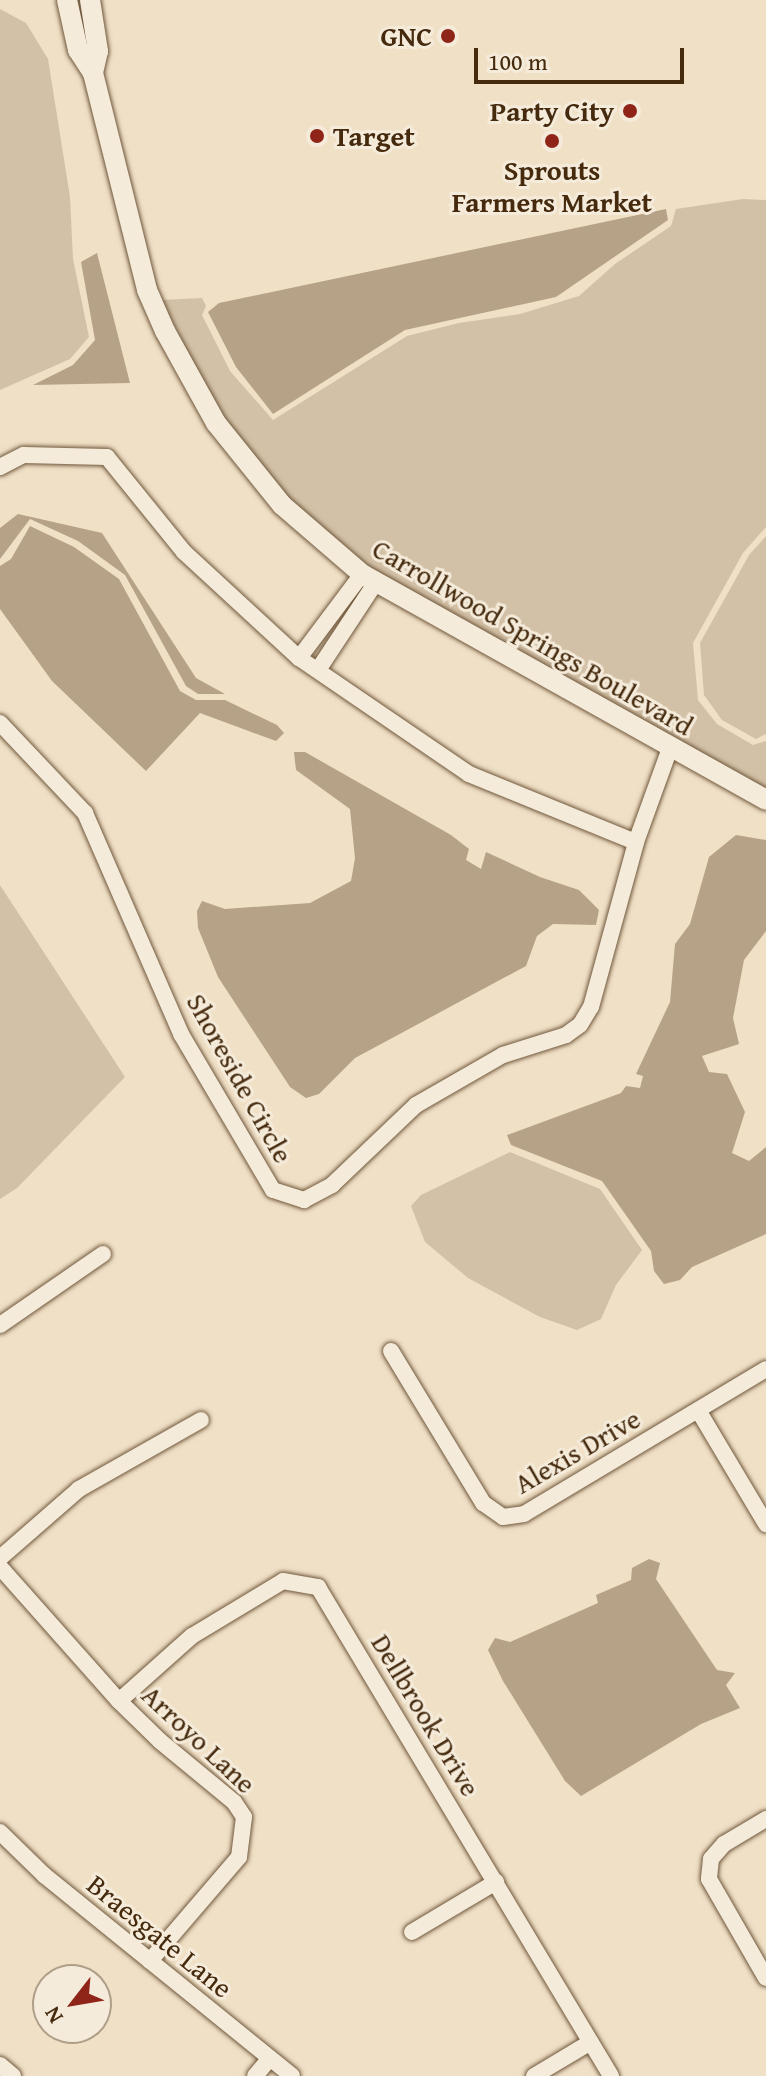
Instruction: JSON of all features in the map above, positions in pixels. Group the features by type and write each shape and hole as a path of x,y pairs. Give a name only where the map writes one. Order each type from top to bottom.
{"street":[{"name":"Carrollwood Springs Boulevard","path":"67,0 78,50 93,73 147,290 165,331 225,435 282,505 369,578 766,800"},
{"name":"Carrollwood Springs Boulevard","path":"90,0 98,51 93,73"},
{"path":"0,467 24,455 107,457 184,552 299,658 469,774 636,842"},
{"path":"299,658 369,578"},
{"path":"318,670 369,578"},
{"name":"Shoreside Circle","path":"0,723 85,813 181,1034 273,1190 304,1200 332,1185 416,1105 503,1055 566,1035 580,1025 591,1007 636,842 670,748"},
{"path":"0,1325 103,1254"},
{"name":"Alexis Drive","path":"391,1351 483,1503 503,1517 524,1514 766,1369"},
{"path":"698,1410 766,1524"},
{"path":"0,1558 79,1489 201,1420"},
{"name":"Arroyo Lane","path":"0,1567 119,1701 160,1741 234,1802 244,1817 239,1857 150,1961"},
{"name":"Dellbrook Drive","path":"119,1701 192,1636 283,1581 318,1587 611,2076"},
{"path":"766,1819 724,1844 711,1859 709,1879 766,1978"},
{"name":"Braesgate Lane","path":"0,1832 44,1875 292,2076"},
{"path":"412,1932 496,1882"},
{"path":"534,2076 591,2042"},
{"path":"255,2076 270,2058"},
{"path":"0,2065 13,2076"}],"shaded area":[{"path":"0,9 26,23 48,59 70,197 73,259 89,337 70,359 0,390"},
{"path":"743,199 766,200 766,527 743,553 693,643 698,700 717,724 753,745 766,741 766,791 367,568 288,500 223,418 161,300 202,298 206,306 202,315 230,371 273,420 407,336 459,323 520,314 579,296 615,264 671,226 676,209"},
{"path":"666,209 668,220 556,297 405,330 273,414 236,367 208,312 219,303"},
{"path":"97,253 130,383 33,385 73,365 95,340 81,262"},
{"path":"18,514 102,533 196,678 225,694 198,694 186,686 125,575 78,541 30,519 0,559 0,528"},
{"path":"30,526 74,547 119,579 180,691 196,700 225,700 277,725 284,733 276,741 200,713 146,771 52,681 0,609 0,566 11,559"},
{"path":"766,536 766,734 756,739 722,720 704,695 700,643 749,555"},
{"path":"294,752 305,752 451,835 469,849 466,860 481,869 486,852 540,877 579,890 599,910 596,925 553,924 537,936 526,966 355,1058 319,1094 306,1098 290,1087 218,977 198,928 197,911 202,901 225,909 310,903 351,881 355,858 350,809 296,770"},
{"path":"736,835 766,840 766,931 744,960 733,1018 739,1044 702,1056 709,1072 727,1074 745,1112 732,1153 749,1161 766,1147 766,1234 692,1267 680,1280 664,1284 654,1271 651,1251 602,1181 511,1145 507,1135 621,1093 626,1086 640,1088 643,1076 636,1074 670,1002 675,944 690,924 709,857"},
{"path":"0,885 125,1077 17,1188 0,1199"},
{"path":"510,1152 600,1189 642,1250 616,1285 601,1319 577,1330 540,1317 468,1278 425,1242 411,1206 421,1195"},
{"path":"649,1559 660,1563 656,1579 717,1670 735,1673 726,1685 740,1708 701,1724 581,1796 565,1781 503,1681 488,1650 495,1638 510,1642 598,1603 596,1595 631,1580 632,1568"}],"place":[{"name":"GNC","path":"448,36"},
{"name":"Party City","path":"630,111"},
{"name":"Target","path":"317,136"},
{"name":"Sprouts Farmers Market","path":"552,141"}]}
